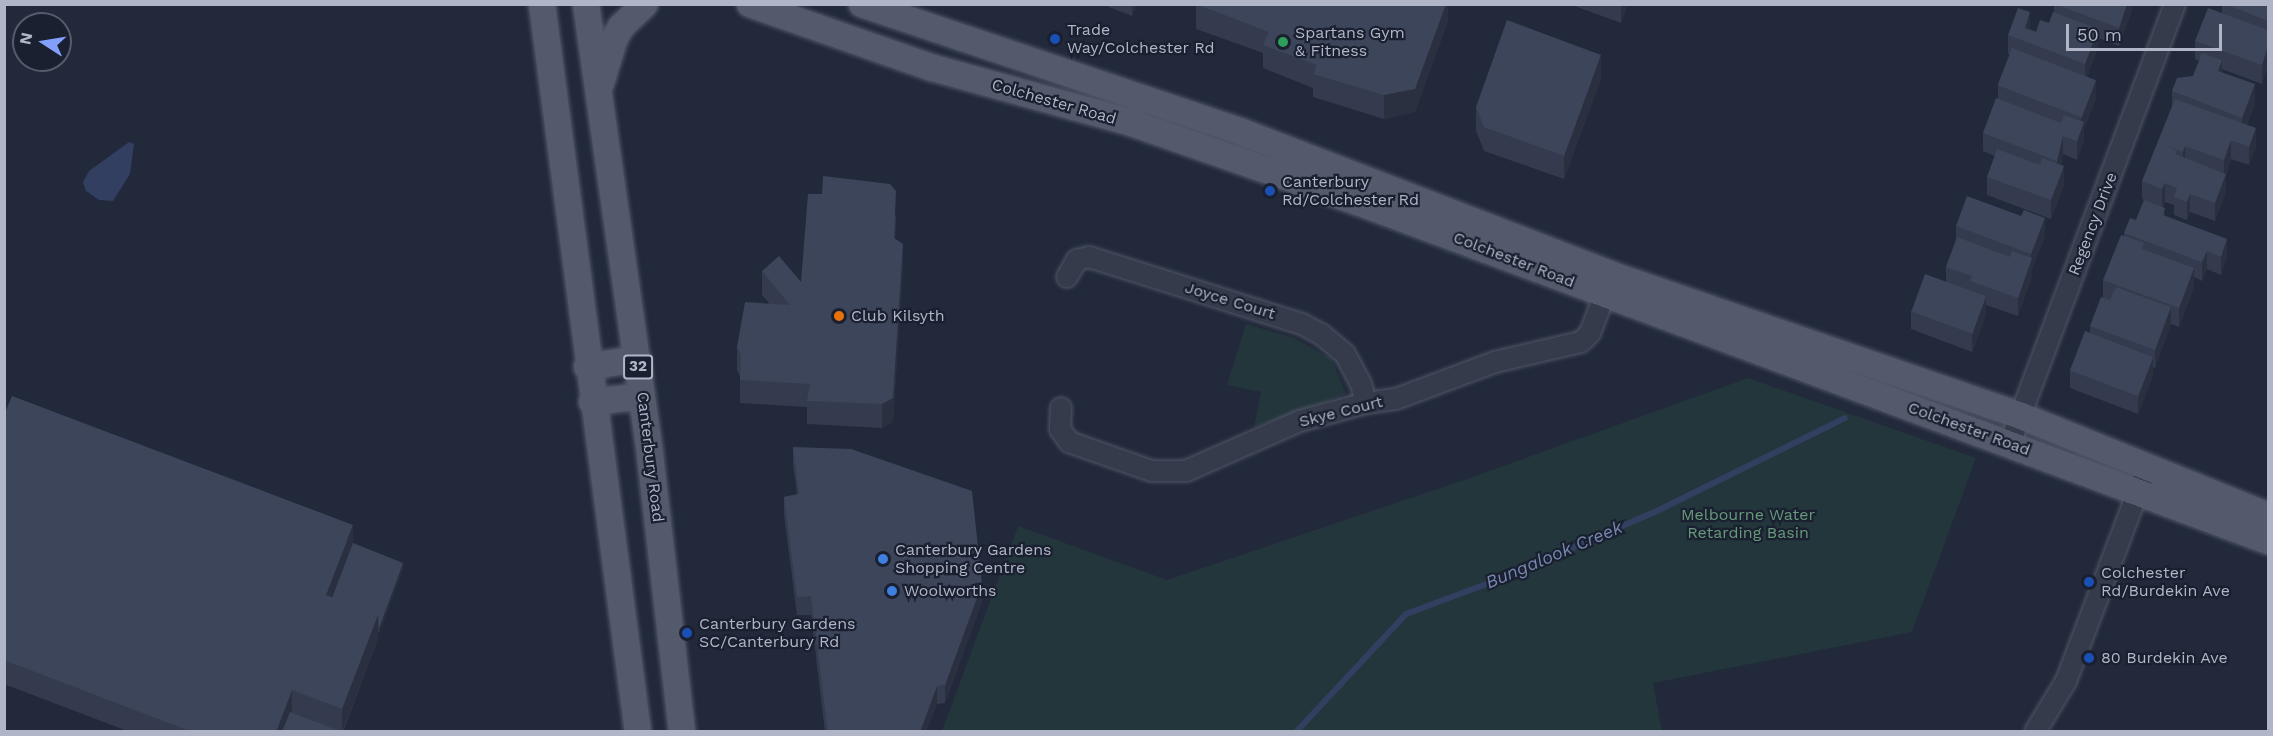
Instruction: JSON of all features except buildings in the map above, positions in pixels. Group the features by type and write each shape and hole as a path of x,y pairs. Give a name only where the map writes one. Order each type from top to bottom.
{"main road":[{"path":"529,4 549,62"},
{"path":"542,4 587,367 638,732"},
{"name":"Canterbury Road","path":"586,4 642,396 682,732"},
{"path":"598,99 614,40 621,27 645,4"},
{"name":"Colchester Road","path":"750,4 933,68 1132,123 1358,202 1608,285 2021,416 2268,516"},
{"name":"Colchester Road","path":"862,4 1242,132 1608,285 2137,494 2268,541"},
{"path":"587,367 637,359"},
{"path":"592,402 642,396"}],"street":[{"name":"Regency Drive","path":"2010,443 2175,4"},
{"name":"Joyce Court","path":"1068,273 1081,257 1089,257 1282,316 1321,334 1345,354 1361,384 1366,402"},
{"name":"Skye Court","path":"1061,408 1060,429 1070,442 1131,465 1170,473 1219,459 1300,421 1366,402 1396,399 1495,362 1581,342 1590,333 1608,285"},
{"path":"2035,732 2066,681 2147,467"}],"green space":[{"path":"1246,324 1294,338 1331,358 1346,394 1254,427 1261,392 1227,385"},
{"name":"Melbourne Water Retarding Basin","path":"1748,378 1976,458 1912,632 1653,683 1662,731 942,731 1018,526 1167,580 1467,479"}],"water":[{"path":"129,142 134,144 130,174 113,201 99,200 86,191 83,182 89,171"}],"waterway":[{"name":"Bungalook Creek","path":"1296,732 1406,614 1513,574 1661,509 1845,418"}],"place":[{"name":"Trade Way/Colchester Rd","path":"1055,39"},
{"name":"Spartans Gym & Fitness","path":"1283,42"},
{"name":"Canterbury Rd/Colchester Rd","path":"1270,191"},
{"name":"Club Kilsyth","path":"839,316"},
{"name":"Canterbury Gardens Shopping Centre","path":"883,559"},
{"name":"Colchester Rd/Burdekin Ave","path":"2089,582"},
{"name":"Woolworths","path":"892,591"},
{"name":"Canterbury Gardens SC/Canterbury Rd","path":"687,633"},
{"name":"80 Burdekin Ave","path":"2089,658"}]}
